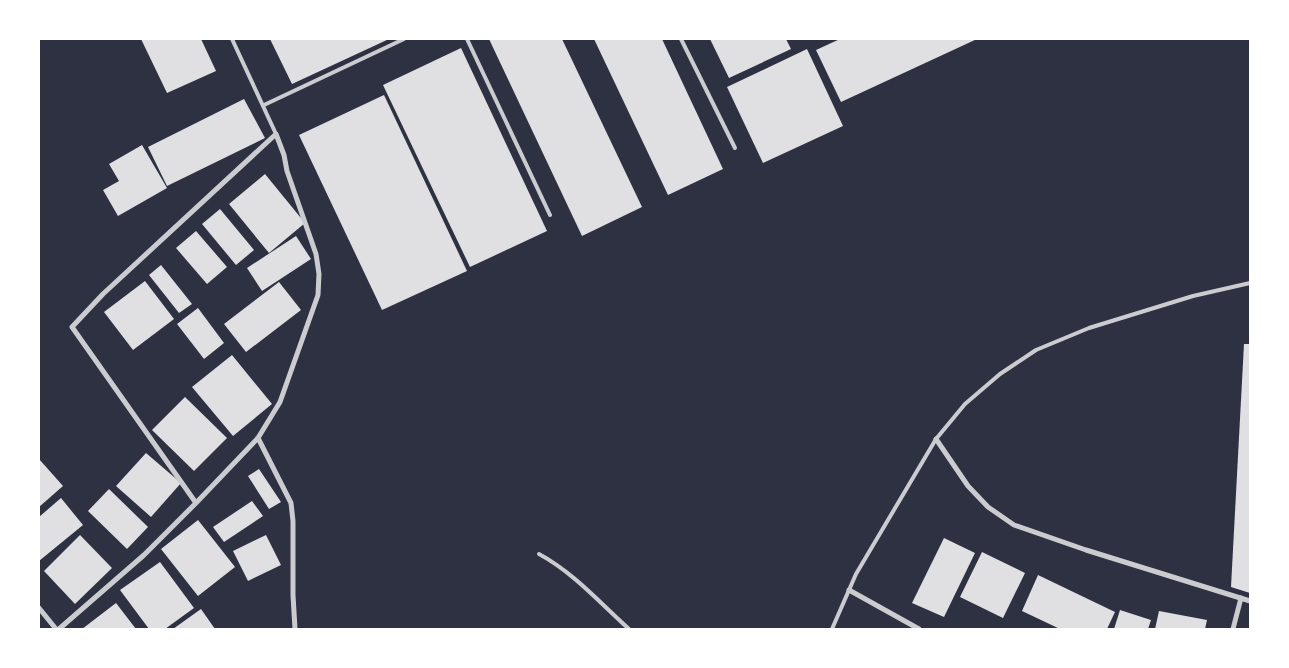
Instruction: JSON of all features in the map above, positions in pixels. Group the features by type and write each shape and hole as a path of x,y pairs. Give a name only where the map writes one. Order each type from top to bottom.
{"street":[{"path":"39,608 58,629 144,555 196,503 258,438 280,402 318,295 319,274 316,254 276,134 103,294 72,327 196,503"},
{"path":"258,438 291,504 295,629"},
{"path":"936,439 968,486 988,507 1014,525 1086,550 1250,601"},
{"path":"849,590 919,629"},
{"path":"1232,629 1240,598"}],"lane":[{"path":"232,39 276,134"},
{"path":"264,105 404,39"},
{"path":"466,39 550,215"},
{"path":"681,39 735,148"},
{"path":"832,629 856,574 936,439 966,404 1000,374 1036,350 1098,325 1193,296 1250,283"},
{"path":"539,554 554,562 570,575 629,629"}],"building":[{"path":"141,39 201,39 216,71 167,93"},
{"path":"270,39 389,39 292,84"},
{"path":"489,39 562,39 642,207 582,236"},
{"path":"594,39 662,39 723,169 668,195"},
{"path":"710,39 786,39 791,49 729,78"},
{"path":"840,39 977,39 841,102 816,50"},
{"path":"461,48 547,231 470,267 383,85"},
{"path":"807,49 843,126 763,163 727,87"},
{"path":"384,95 467,271 382,310 299,135"},
{"path":"244,99 265,138 167,186 148,147"},
{"path":"142,145 167,188 118,216 103,190 119,181 109,164"},
{"path":"265,174 305,223 269,253 229,204"},
{"path":"220,209 254,250 236,265 202,224"},
{"path":"196,231 227,267 207,284 176,248"},
{"path":"296,236 311,259 262,291 247,268"},
{"path":"161,265 192,304 179,313 149,275"},
{"path":"145,281 174,319 133,350 104,312"},
{"path":"279,282 301,310 246,352 224,324"},
{"path":"198,308 224,343 204,359 177,324"},
{"path":"1244,344 1250,344 1250,593 1231,587"},
{"path":"232,355 272,404 233,436 192,387"},
{"path":"185,397 227,438 194,471 152,430"},
{"path":"146,453 181,483 151,517 116,486"},
{"path":"39,459 63,486 39,507"},
{"path":"259,469 281,502 269,509 248,476"},
{"path":"109,489 148,527 127,549 88,511"},
{"path":"61,498 83,525 39,561 39,517"},
{"path":"252,501 263,516 224,542 213,527"},
{"path":"198,520 235,567 198,596 161,549"},
{"path":"80,535 112,568 75,604 44,571"},
{"path":"266,535 281,565 248,581 233,551"},
{"path":"944,538 975,553 944,617 912,603"},
{"path":"982,552 1025,573 1003,618 960,597"},
{"path":"160,562 194,608 165,629 149,629 120,590"},
{"path":"1038,575 1115,612 1107,629 1060,629 1022,611"},
{"path":"116,603 136,629 82,629"},
{"path":"201,609 215,629 173,629"},
{"path":"1120,610 1151,620 1148,629 1114,629"},
{"path":"1159,611 1207,620 1205,629 1155,629"}]}
